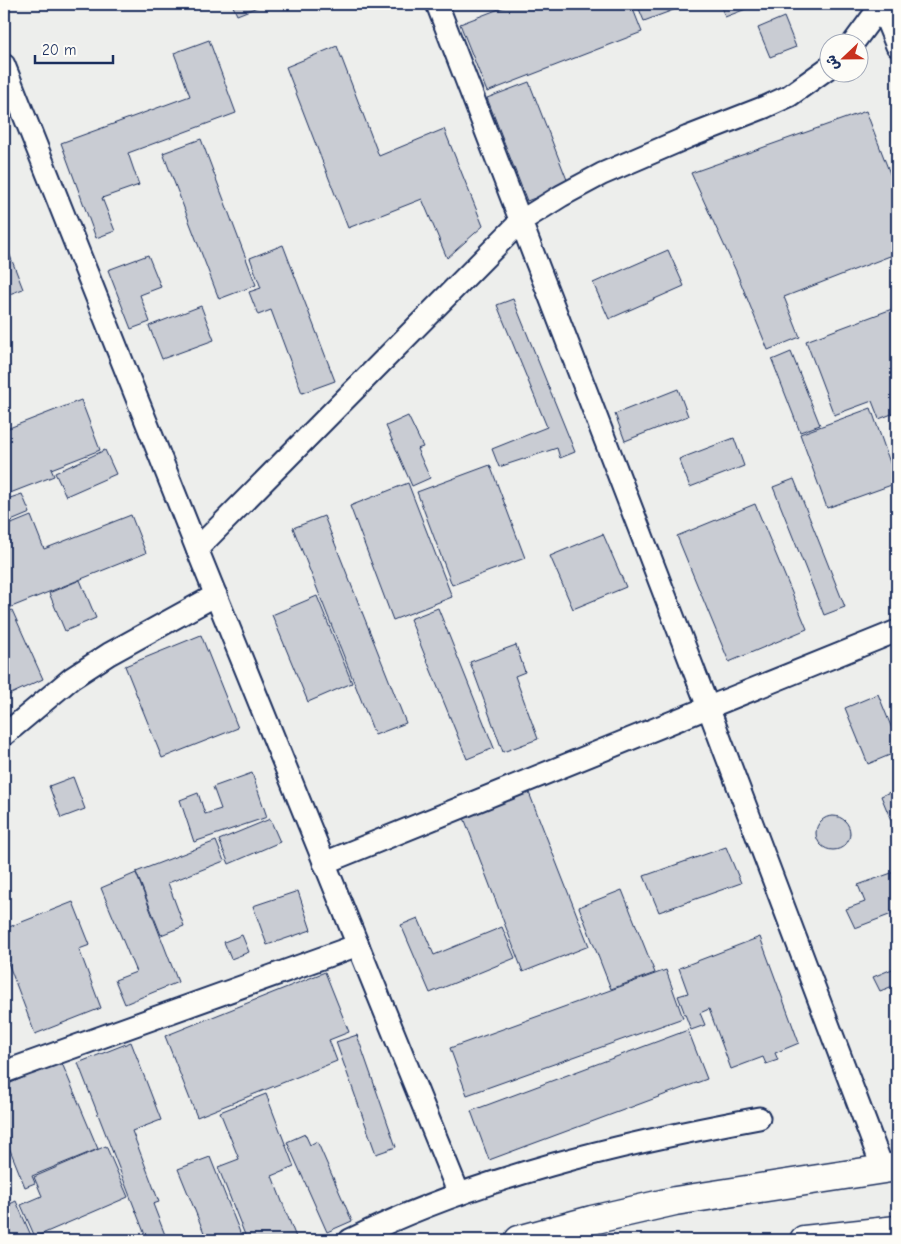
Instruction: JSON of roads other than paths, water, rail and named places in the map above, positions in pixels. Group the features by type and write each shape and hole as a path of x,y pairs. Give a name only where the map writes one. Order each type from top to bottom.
{"main road":[{"path":"519,1240 592,1220 675,1201 890,1168"},
{"path":"804,1240 897,1230"}],"street":[{"path":"437,4 708,707 890,1168"},
{"path":"861,32 881,5"},
{"path":"881,5 897,46"},
{"path":"4,66 197,549 459,1194"},
{"path":"197,549 521,221 561,196 602,174 781,100 818,76"},
{"path":"4,735 78,674 109,654 216,595"},
{"path":"324,863 897,631"},
{"path":"4,1072 358,945"},
{"path":"350,1240 426,1206 532,1170 702,1128 759,1118"}]}
